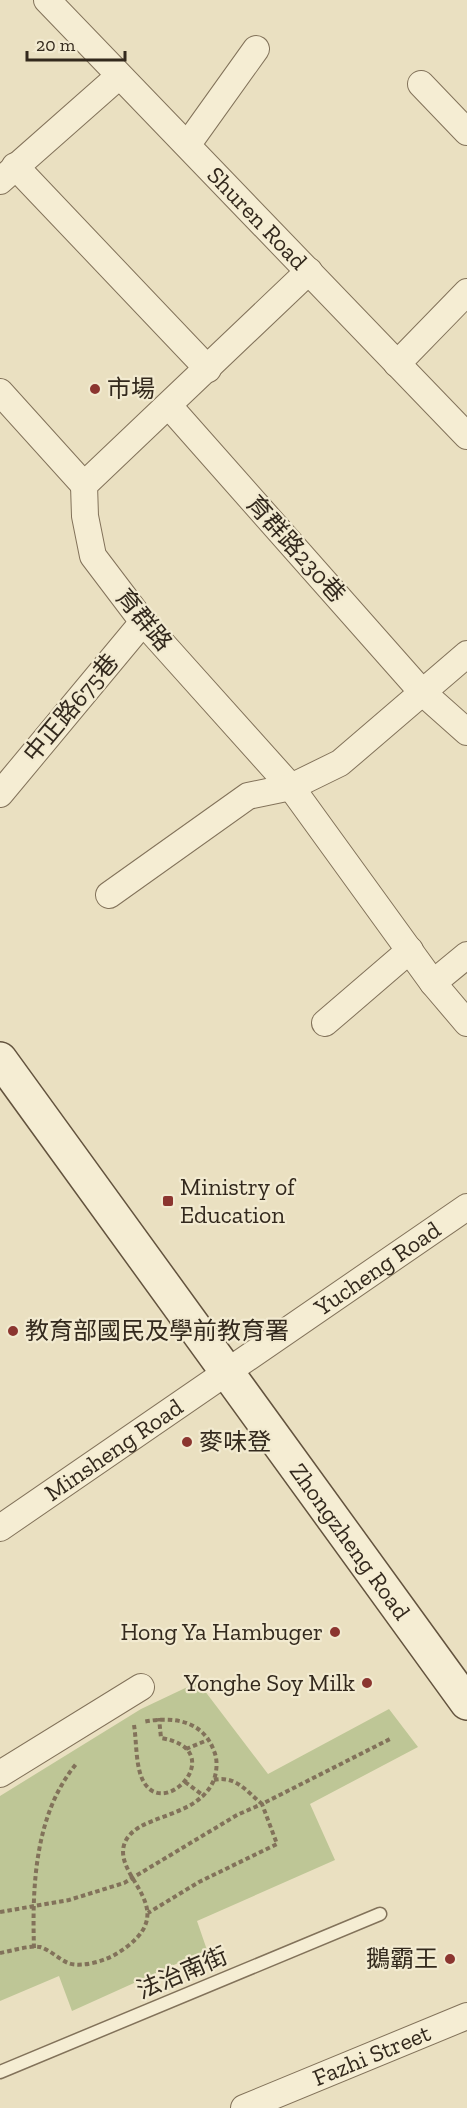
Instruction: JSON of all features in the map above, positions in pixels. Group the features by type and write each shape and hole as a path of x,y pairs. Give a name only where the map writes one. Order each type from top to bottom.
{"street":[{"name":"Shuren Road","path":"47,0 467,436"},
{"path":"188,144 256,49"},
{"path":"119,76 8,173 208,369"},
{"path":"421,84 467,132"},
{"path":"0,392 84,484 309,271"},
{"path":"397,364 467,292"},
{"name":"育群路230巷","path":"169,406 422,692 467,732"},
{"name":"育群路","path":"84,484 85,516 93,556 143,622 291,787 433,983 467,1023"},
{"name":"中正路675巷","path":"0,794 143,622"},
{"path":"109,895 248,796 291,787 340,763 467,654"},
{"path":"325,1023 410,950"},
{"path":"433,983 467,955"},
{"name":"Zhongzheng Road","path":"0,1059 467,1702"},
{"name":"Yucheng Road","path":"227,1373 467,1207"},
{"name":"Minsheng Road","path":"0,1528 227,1373"},
{"path":"0,1774 141,1688"},
{"name":"Fazhi Street","path":"244,2108 467,2016"}],"lane":[{"name":"法治南街","path":"0,2072 380,1914"}],"path":[{"path":"134,1724 139,1772 146,1785 153,1791 168,1792 181,1787 185,1782 192,1767 191,1755 174,1740 161,1738 159,1718"},
{"path":"0,1953 40,1947 71,1964 100,1961 116,1955 132,1943 142,1930 148,1913 146,1898 125,1860 124,1845 137,1826 177,1813 204,1796 214,1780 217,1758 210,1739 199,1726 159,1718 124,1727"},
{"path":"0,1912 69,1900 124,1883 237,1815 390,1738"},
{"path":"186,1749 210,1739"},
{"path":"34,1948 32,1905 36,1859 50,1814 67,1774 83,1756"},
{"path":"148,1913 199,1882 277,1844 262,1804 238,1782 222,1778 214,1780"},
{"path":"185,1782 204,1796"}],"green space":[{"path":"198,1682 268,1774 389,1709 418,1747 310,1804 335,1860 197,1921 207,1950 72,2011 59,1976 0,2001 0,1796 141,1709"}],"place":[{"name":"市場","path":"95,389"},
{"name":"Ministry of Education","path":"168,1201"},
{"name":"教育部國民及學前教育署","path":"13,1331"},
{"name":"麥味登","path":"187,1442"},
{"name":"Hong Ya Hambuger","path":"335,1632"},
{"name":"Yonghe Soy Milk","path":"367,1683"},
{"name":"鵝霸王","path":"450,1959"}]}
